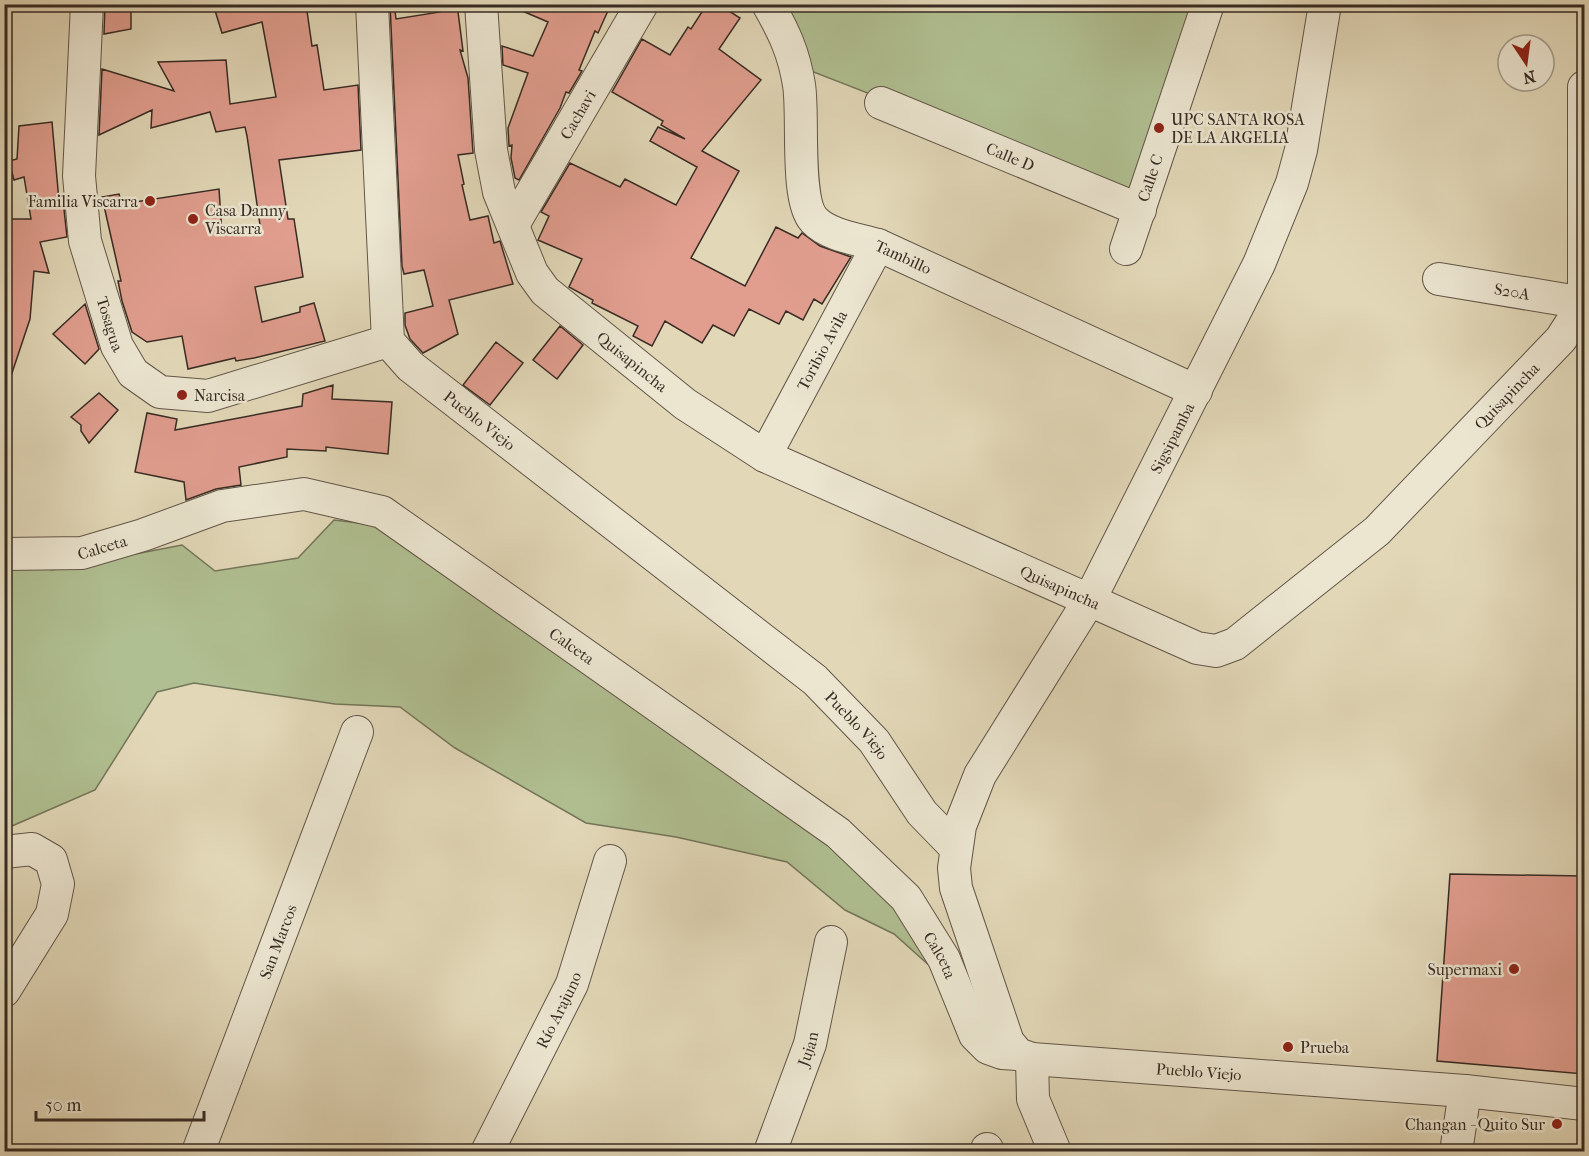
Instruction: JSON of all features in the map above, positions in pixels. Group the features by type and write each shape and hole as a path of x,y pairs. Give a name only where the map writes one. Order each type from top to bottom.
{"street":[{"name":"Tosagua","path":"87,4 79,176 85,241 117,346 133,373 160,392 208,396 387,341"},
{"path":"372,4 387,341"},
{"name":"Quisapincha","path":"481,4 490,150 499,192 532,273 545,291 685,404 765,456 1197,648 1216,651 1235,644 1377,531 1561,339 1584,303"},
{"name":"Cachavi","path":"513,225 642,4"},
{"name":"Tambillo","path":"768,4 788,37 799,86 805,200 813,220 830,231 878,245 1196,391"},
{"name":"Calle C","path":"1126,249 1208,4"},
{"name":"Sigsipamba","path":"955,847 967,803 980,776 1090,599 1259,264 1292,183 1301,150 1325,4"},
{"path":"1584,87 1584,303"},
{"name":"Calle D","path":"881,103 1140,210"},
{"name":"Toribio Avila","path":"765,456 878,245"},
{"name":"S20A","path":"1439,279 1584,303"},
{"name":"Pueblo Viejo","path":"387,341 410,366 814,680 874,741 922,813 955,847"},
{"name":"Calceta","path":"4,554 82,553 143,535 222,506 304,494 381,512 838,833 906,898 944,958 975,1035 988,1048 1002,1053 1025,1056"},
{"name":"San Marcos","path":"198,1152 357,732"},
{"path":"955,847 956,888 1008,1042 1025,1056 1033,1099 1055,1152"},
{"path":"4,852 32,849 51,860 58,884 52,914 4,991"},
{"name":"Río Arajuno","path":"487,1152 572,984 610,861"},
{"name":"Jujan","path":"770,1152 810,1044 831,942"},
{"name":"Pueblo Viejo","path":"1025,1056 1466,1091 1584,1104"},
{"path":"1456,1152 1466,1091"}],"green space":[{"path":"780,5 1201,5 1134,197 811,71"},
{"path":"334,520 375,525 901,896 941,976 894,934 845,910 787,862 676,837 586,823 455,748 400,707 335,704 194,683 157,692 95,790 5,829 4,557 52,570 182,545 215,571 298,558"}],"building":[{"path":"105,4 131,4 131,29 104,34"},
{"path":"213,4 306,4 312,46 317,45 324,90 358,85 361,150 279,160 288,219 294,219 303,277 255,287 262,322 300,312 300,307 314,303 325,341 254,358 236,361 235,358 188,369 182,336 147,342 132,332 122,301 118,281 121,281 102,197 119,194 122,204 219,189 222,233 260,225 245,127 216,132 210,112 151,128 152,110 99,135 102,69 174,91 158,62 226,60 230,104 276,97 262,22 222,33"},
{"path":"390,4 394,4 396,19 440,12 438,4 457,4 463,51 460,50 468,78 473,153 458,155 464,184 462,185 470,220 488,216 494,243 500,241 513,284 449,300 458,334 423,353 410,339 405,325 405,313 433,306 424,270 404,274 402,266"},
{"path":"506,4 611,4 598,33 595,31 579,70 582,71 569,93 566,92 560,108 519,180 515,178 508,128 528,73 503,65 502,46 533,56 548,22"},
{"path":"707,4 718,4 740,18 719,49 761,80 702,151 739,171 691,258 745,286 776,227 798,238 802,233 820,246 851,257 822,304 814,299 803,320 786,311 779,324 749,309 734,336 713,325 702,343 665,321 652,346 633,336 638,326 592,303 593,300 569,287 582,259 538,240 549,216 541,212 570,163 620,187 625,179 676,205 697,167 650,141 658,127 685,139 661,125 663,121 612,92 642,39 670,55 688,27 691,29"},
{"path":"52,122 59,201 63,200 67,237 40,242 49,273 34,271 30,319 8,385 4,385 4,219 31,219 24,177 14,180 9,161 17,159 19,126"},
{"path":"85,304 99,349 85,364 53,334"},
{"path":"560,326 583,345 557,379 533,360"},
{"path":"496,342 523,363 490,405 463,385"},
{"path":"333,385 332,399 392,402 388,454 326,447 326,451 287,449 287,457 239,467 241,485 216,489 186,500 184,482 135,472 147,413 177,419 175,430 302,406 303,394"},
{"path":"99,393 118,410 89,443 81,431 81,425 71,417"},
{"name":"Supermaxi","path":"1450,874 1584,876 1584,1074 1437,1061"}],"place":[{"name":"UPC SANTA ROSA DE LA ARGELIA","path":"1159,128"},
{"name":"Familia Viscarra","path":"150,201"},
{"name":"Casa Danny Viscarra","path":"193,219"},
{"name":"Narcisa","path":"182,395"},
{"name":"Supermaxi","path":"1514,969"},
{"name":"Prueba","path":"1288,1047"},
{"name":"Changan - Quito Sur","path":"1557,1124"}]}
